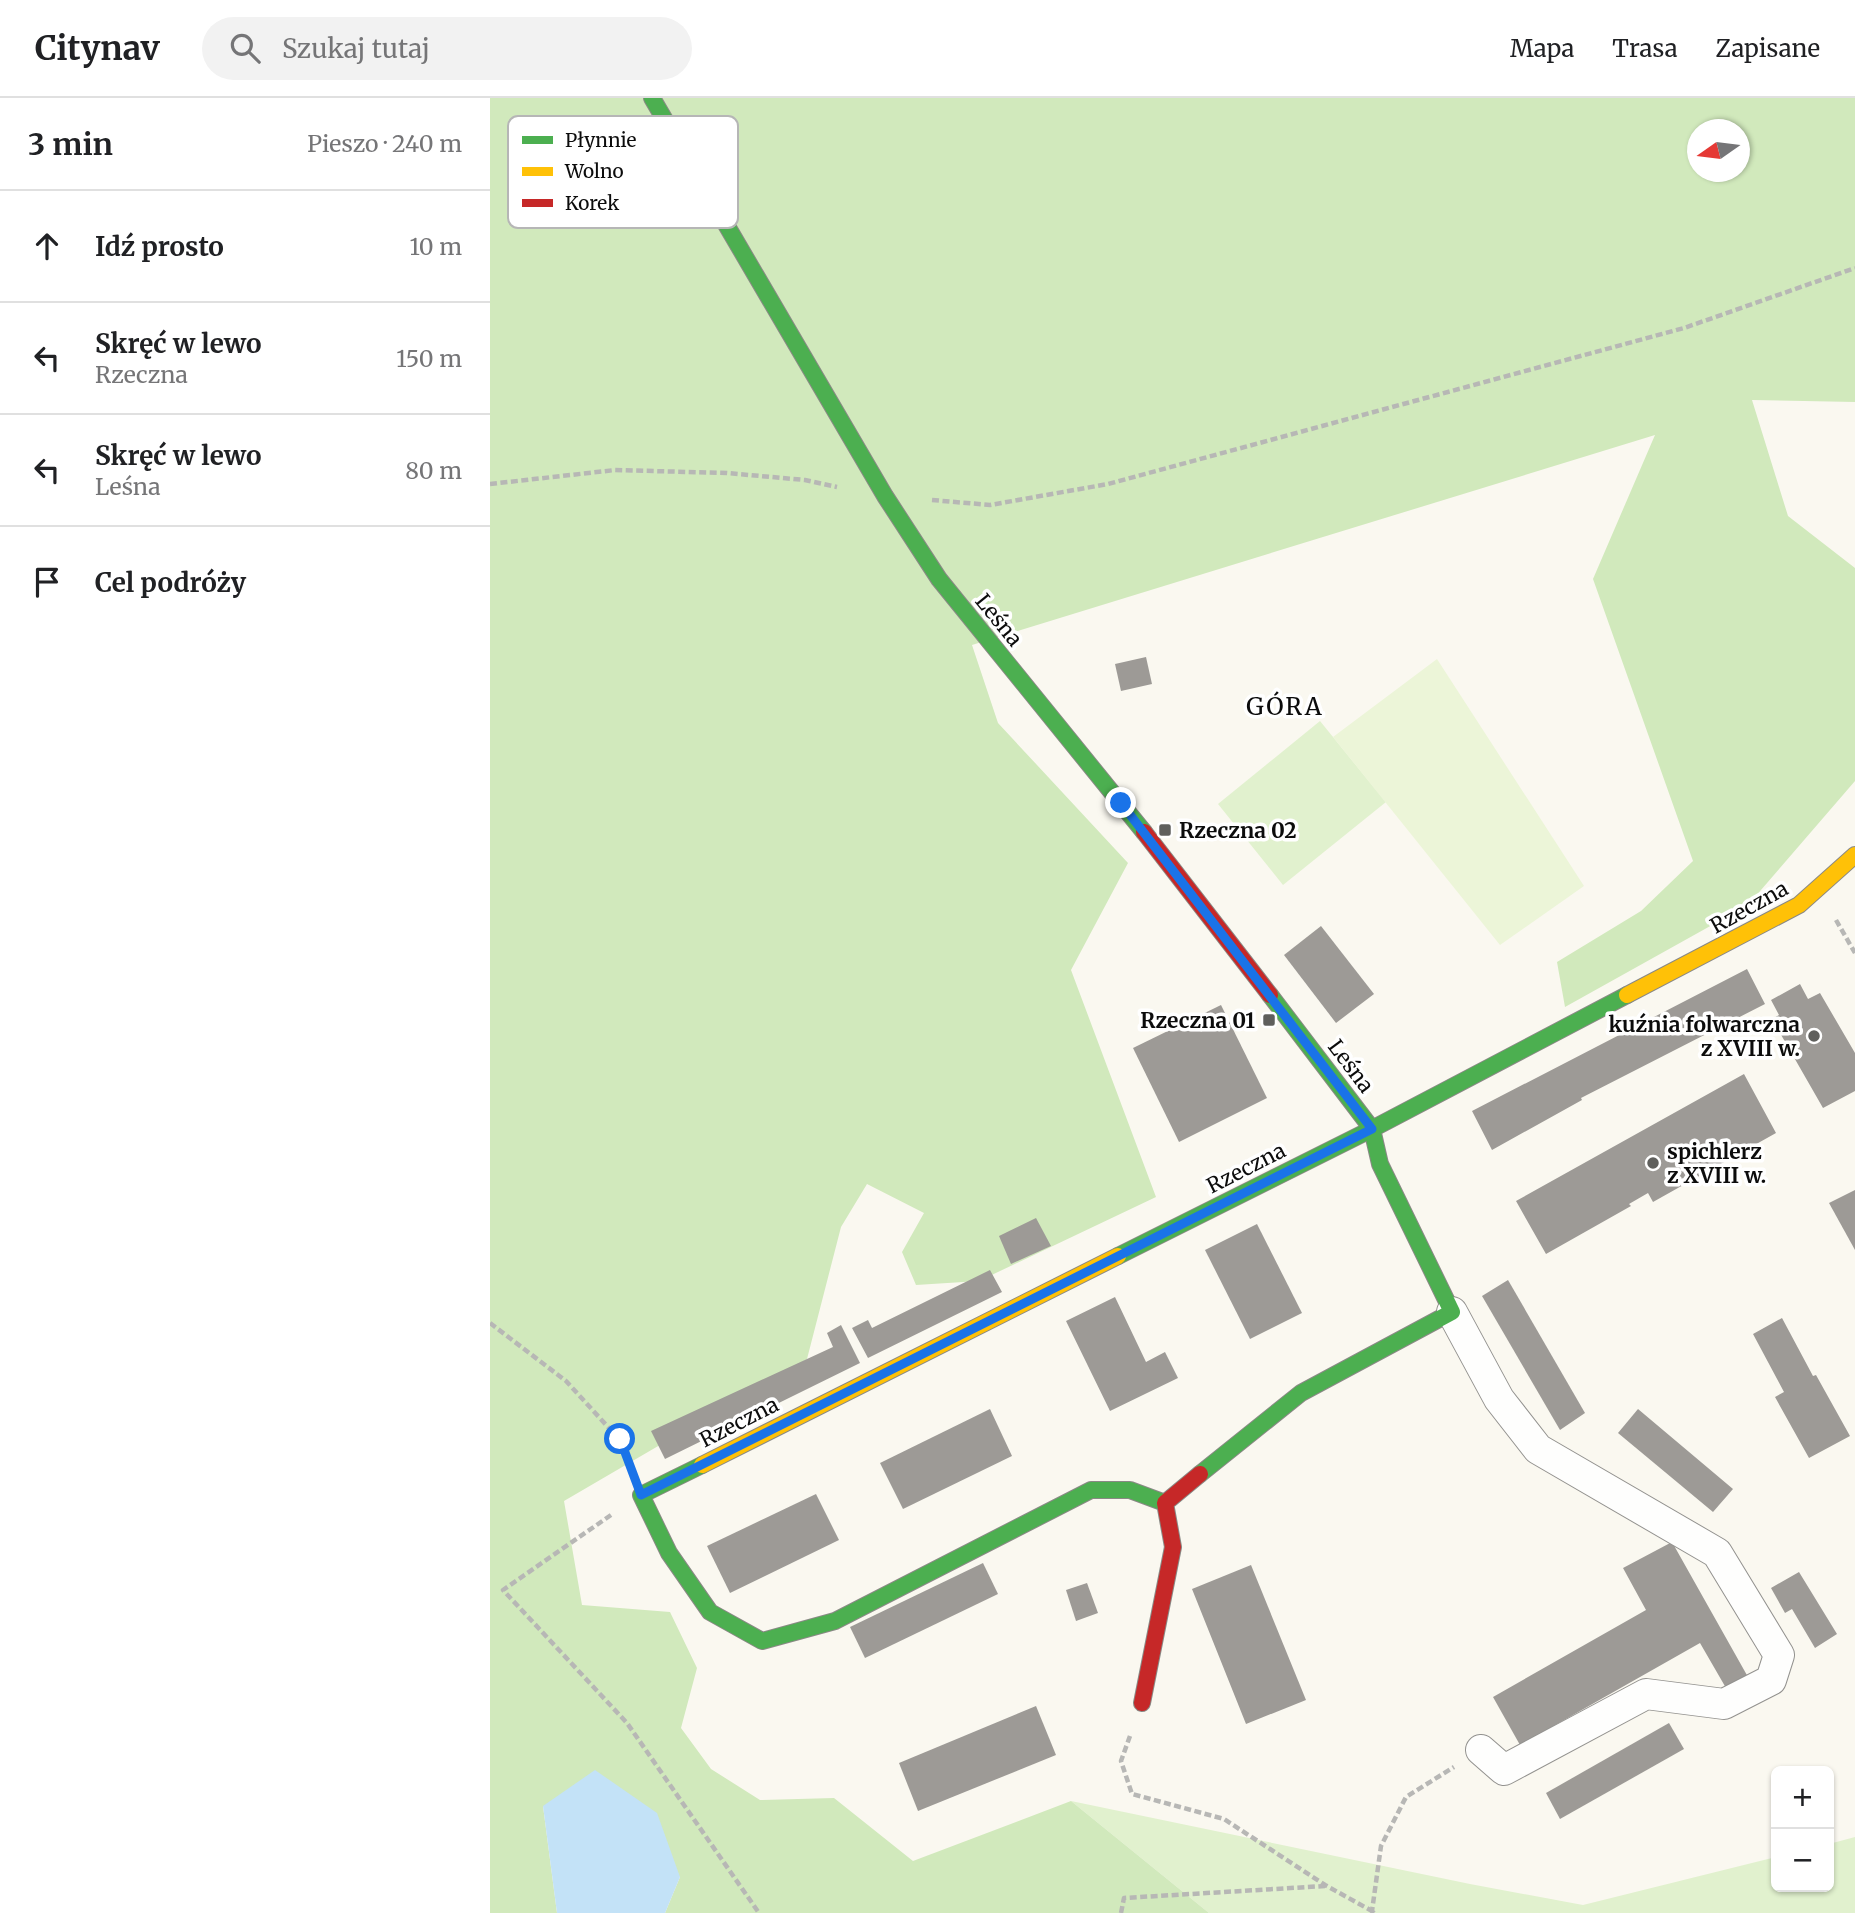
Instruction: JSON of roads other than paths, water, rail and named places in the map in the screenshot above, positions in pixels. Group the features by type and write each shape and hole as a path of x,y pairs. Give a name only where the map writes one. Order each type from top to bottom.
{"street":[{"name":"Leśna","path":"652,98 663,116"},
{"name":"Leśna","path":"728,228 885,496 939,579 1145,833 1372,1129"},
{"name":"Rzeczna","path":"1165,1503 1130,1490 1091,1490 835,1621 762,1641 710,1612 669,1553 641,1495 1372,1129 1799,905 1855,855"},
{"path":"1372,1129 1380,1164 1452,1312 1499,1399 1538,1450 1717,1553 1779,1655 1771,1680 1724,1704 1646,1694 1504,1770 1481,1750"},
{"path":"1142,1703 1173,1547 1165,1503 1301,1393 1452,1312"}],"water":[{"path":"595,1770 657,1813 680,1877 665,1913 557,1913 543,1806"}],"place":[{"name":"Rzeczna 02","path":"1165,830"},
{"name":"Rzeczna 01","path":"1269,1020"},
{"name":"kuźnia folwarczna z XVIII w.","path":"1814,1036"},
{"name":"spichlerz z XVIII w.","path":"1653,1163"}],"district":[{"name":"GÓRA","path":"1285,706"}]}
